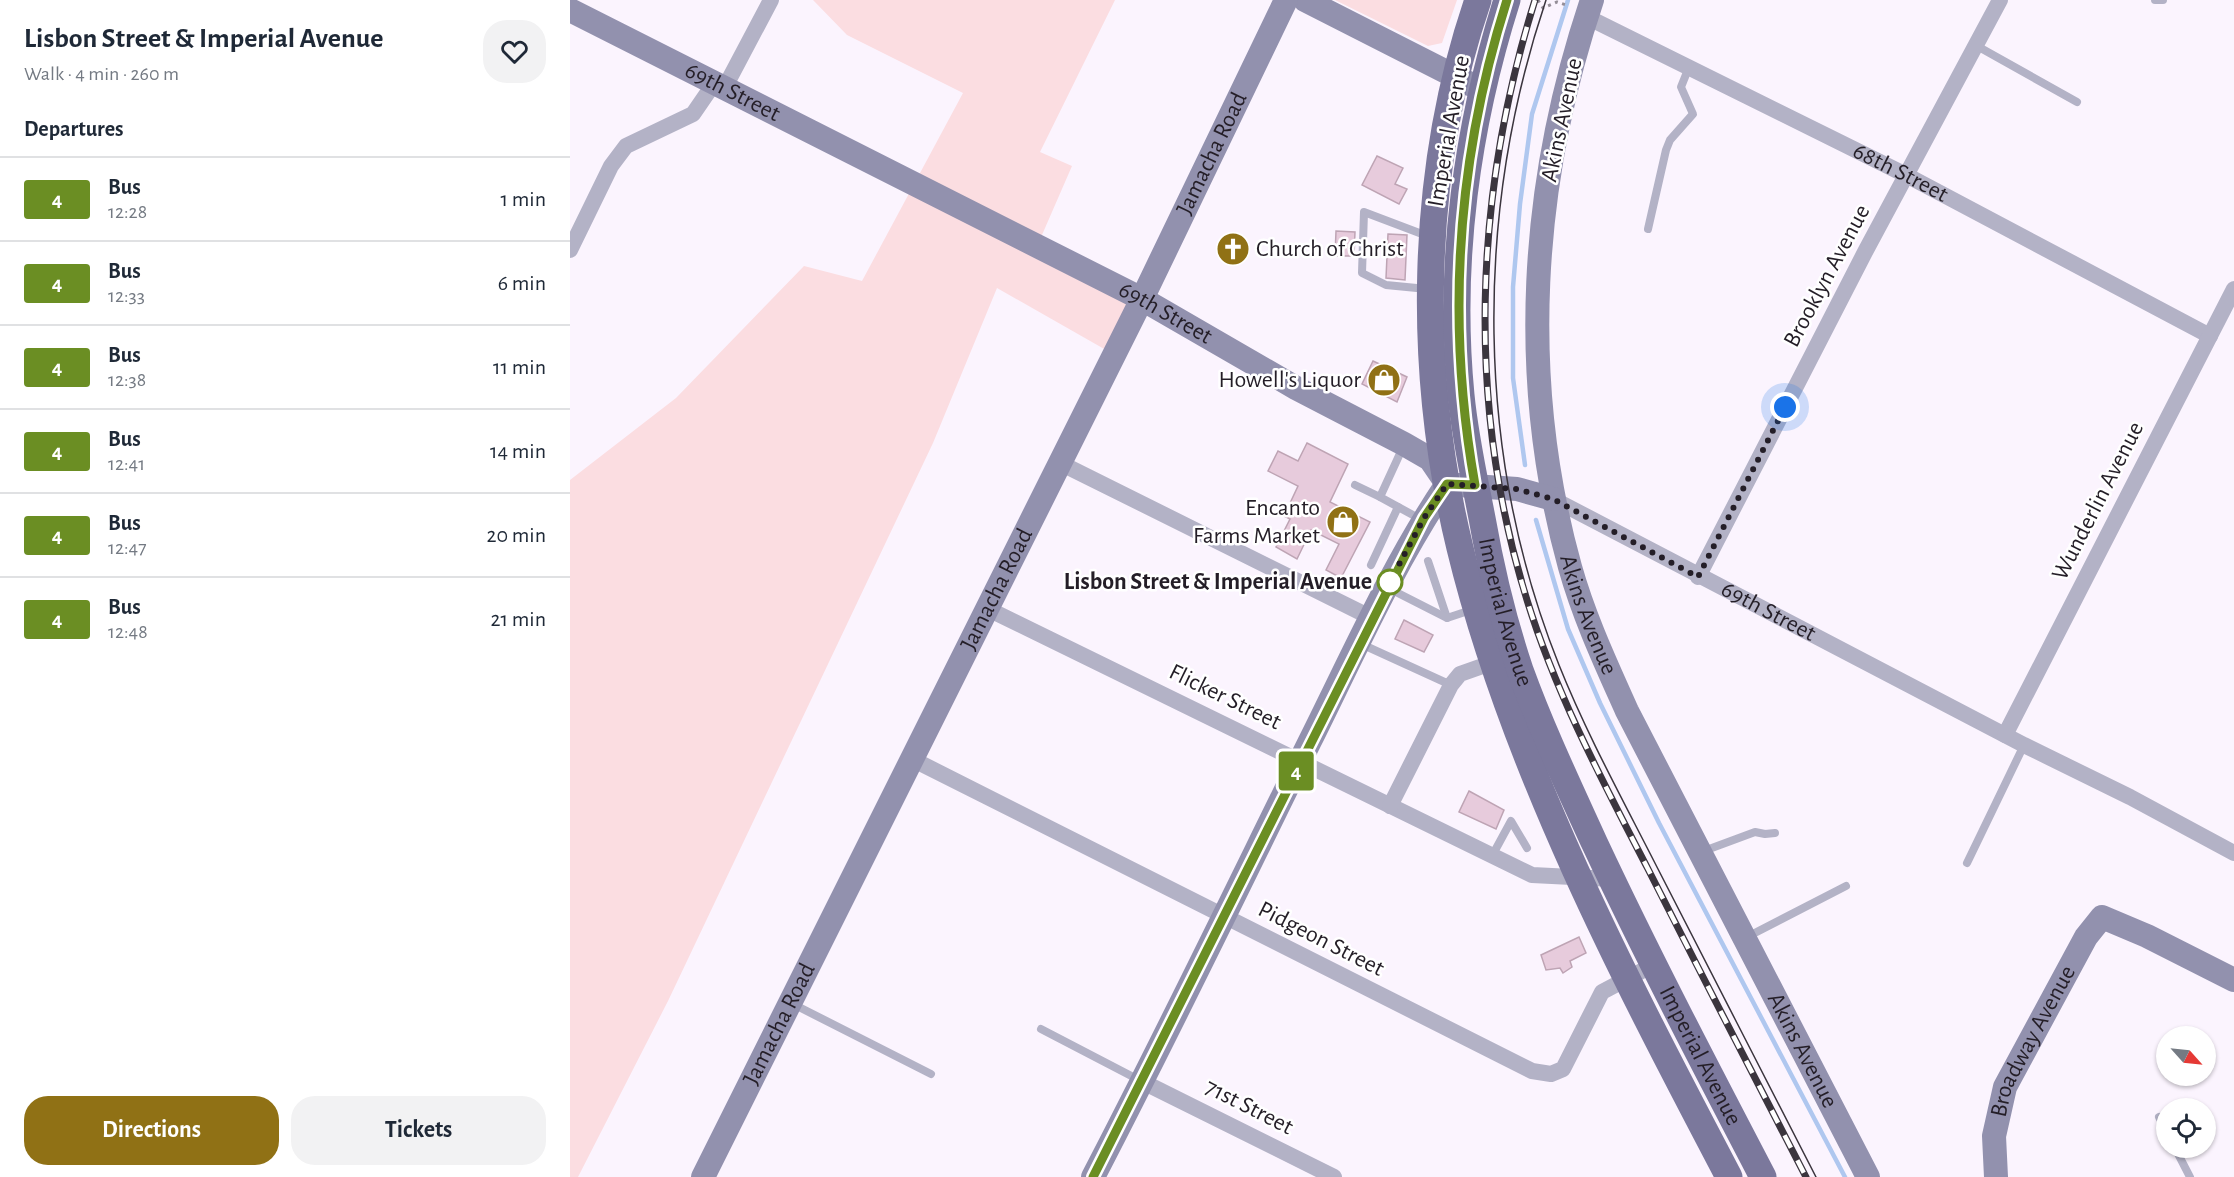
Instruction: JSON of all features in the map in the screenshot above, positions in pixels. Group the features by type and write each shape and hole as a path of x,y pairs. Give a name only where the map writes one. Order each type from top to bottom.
{"main road":[{"name":"Imperial Avenue","path":"1478,0 1456,76 1445,130 1433,238 1431,290 1436,398 1447,484 1459,547 1494,662 1554,821 1624,978 1729,1177"},
{"name":"Imperial Avenue","path":"1507,0 1480,89 1464,201 1457,279 1461,392 1475,485 1494,581 1520,669 1557,761 1653,965 1763,1177"}],"street":[{"path":"570,250 611,166 626,146 693,114 720,85 771,0"},
{"name":"Jamacha Road","path":"703,1177 1058,462 1142,299 1286,0"},
{"name":"Brooklyn Avenue","path":"1698,577 1865,252 1908,176 2000,0"},
{"path":"1321,4 1480,89"},
{"name":"68th Street","path":"1583,8 1689,66 1908,176 2210,336"},
{"name":"Akins Avenue","path":"1583,8 1551,163 1537,271 1537,361 1553,499 1570,569 1596,642 1627,711 1868,1177"},
{"name":"69th Street","path":"570,10 1142,299 1296,388 1430,459 1447,484 1517,489 1553,499 1698,577 2130,797 2234,853"},
{"name":"Wunderlin Avenue","path":"2005,735 2234,289"},
{"path":"1058,462 1372,618"},
{"path":"1092,1177 1387,587 1423,521 1447,484"},
{"name":"Flicker Street","path":"986,608 1532,875 1612,879"},
{"path":"1390,806 1450,685 1460,674 1494,662"},
{"name":"Pidgeon Street","path":"912,759 1532,1071 1551,1074 1563,1069 1602,992 1624,978"},
{"name":"Broadway Avenue","path":"1996,1177 1994,1136 2005,1087 2086,938 2102,917 2147,936 2234,980"},
{"path":"1624,978 1653,965"},
{"name":"71st Street","path":"1141,1081 1334,1177"}],"lane":[{"path":"2155,0 2163,0"},
{"path":"1977,46 2077,102"},
{"path":"1648,229 1666,150 1670,140 1693,114 1681,87 1689,66"},
{"path":"1431,290 1386,285 1362,273 1364,212 1433,238"},
{"path":"1380,497 1404,444"},
{"path":"1355,484 1423,521"},
{"path":"1371,565 1398,507"},
{"path":"1428,561 1447,618"},
{"path":"1387,587 1447,618 1477,608"},
{"path":"1359,643 1450,685"},
{"path":"1967,863 2024,745"},
{"path":"1492,856 1510,821 1527,848"},
{"path":"1701,852 1718,843 1755,832 1775,833"},
{"path":"1745,938 1846,886"},
{"path":"790,1002 931,1074"},
{"path":"1041,1029 1141,1081"},
{"path":"2180,1158 2190,1177"}],"path":[{"path":"1538,0 1543,8 1557,2 1583,8"}],"shaded area":[{"path":"813,0 1115,0 1040,152 1072,166 1035,251 1142,299 1113,354 997,288 933,443 668,1001 578,1177 570,1177 570,480 676,398 804,266 862,281 963,93 847,35"},
{"path":"1335,0 1457,0 1442,43 1428,46"}],"building":[{"path":"1377,156 1403,168 1395,184 1407,189 1399,204 1362,185"},
{"path":"1336,231 1355,232 1354,256 1335,256"},
{"path":"1388,234 1407,235 1405,280 1386,278"},
{"name":"Howell's Liquor","path":"1373,361 1407,377 1397,402 1362,384"},
{"path":"1307,443 1348,464 1330,502 1370,522 1341,578 1326,570 1339,544 1311,530 1297,559 1276,547 1290,519 1284,516 1298,486 1268,471 1278,451 1298,461"},
{"path":"1404,620 1433,635 1424,652 1395,639"},
{"path":"1469,791 1504,810 1496,829 1459,812"},
{"path":"1579,937 1586,953 1570,961 1572,967 1563,973 1560,968 1546,970 1541,955"}],"waterway":[{"path":"1525,465 1513,378 1513,287 1520,204 1532,114 1568,0"},
{"path":"1536,520 1568,629 1600,703 1659,823 1845,1177"}],"tram line":[{"path":"1546,0 1522,81 1506,165 1496,249 1494,334 1499,419 1511,503 1531,585 1559,665 1582,717 1816,1177"}],"railway":[{"path":"1535,0 1515,74 1499,148 1490,224 1485,300 1487,375 1494,451 1507,526 1527,600 1566,703 1614,803 1806,1177"}],"bus line":[{"name":"4","path":"1093,1177 1202,963 1387,587 1424,518 1447,484 1475,485 1461,392 1457,279 1464,201 1480,89 1507,0"}],"place":[{"name":"Church of Christ","path":"1233,249"},
{"name":"Howell's Liquor","path":"1384,380"},
{"name":"Encanto Farms Market","path":"1343,522"},
{"name":"Lisbon Street & Imperial Avenue","path":"1390,582"}],"route":[{"path":"1390,582 1387,587 1424,518 1447,484 1517,489 1553,499 1698,577 1785,407"}]}
